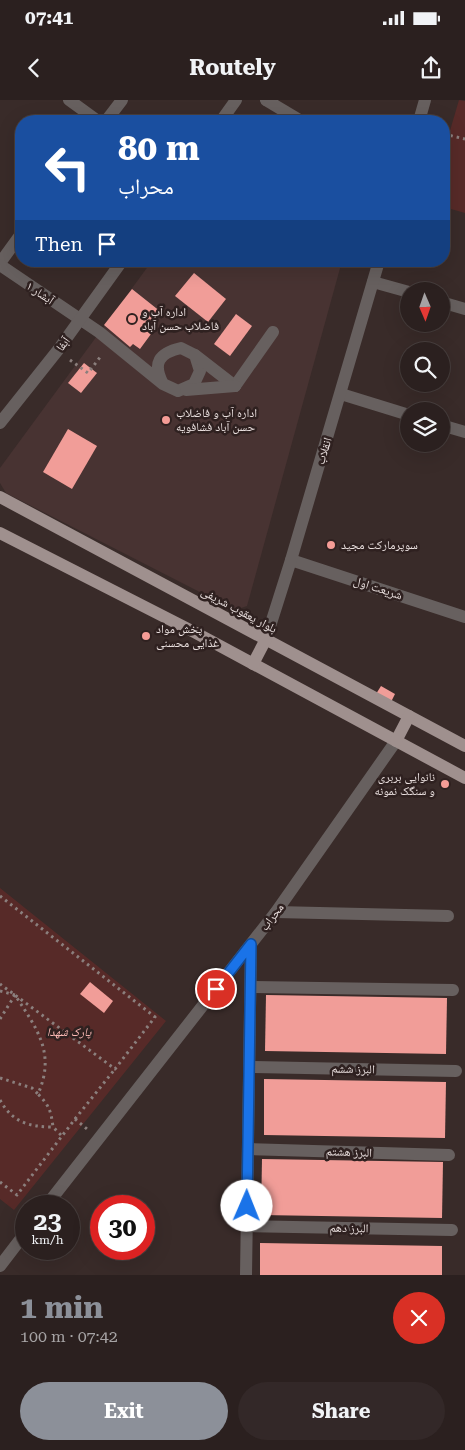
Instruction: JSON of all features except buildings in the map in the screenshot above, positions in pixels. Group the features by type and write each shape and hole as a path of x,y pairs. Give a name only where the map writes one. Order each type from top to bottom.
{"main road":[{"name":"بلوار یعقوب شریفی","path":"0,497 465,746"},
{"path":"0,533 253,664 465,778"},
{"path":"253,664 266,639"},
{"path":"396,741 409,716"}],"street":[{"path":"69,100 90,115"},
{"path":"111,115 122,100"},
{"path":"225,115 236,100"},
{"path":"266,100 291,115"},
{"path":"421,115 425,100"},
{"path":"0,264 15,243"},
{"name":"آبشار ۱","path":"0,264 99,332 163,384"},
{"name":"آبفا","path":"0,423 81,320 118,267"},
{"name":"انقلاب","path":"266,639 341,394 377,267"},
{"path":"373,282 400,290"},
{"path":"450,305 465,309"},
{"path":"158,361 157,373 163,384 178,391 235,386 273,332"},
{"path":"144,369 158,361 167,351 181,348 195,355 235,386"},
{"path":"178,391 194,384 200,371 195,355"},
{"path":"341,394 400,412"},
{"path":"450,428 465,432"},
{"name":"شریعت اول","path":"291,560 465,617"},
{"name":"محراب","path":"55,1195 276,912 396,741"},
{"path":"276,912 448,916"},
{"path":"246,1275 251,944"},
{"path":"250,987 453,990"},
{"name":"البرز ششم","path":"250,1067 456,1071"},
{"name":"البرز هشتم","path":"248,1149 449,1155"},
{"name":"البرز دهم","path":"247,1226 452,1230"},
{"path":"0,1266 15,1246"},
{"path":"0,1271 6,1275"}],"path":[{"path":"450,136 465,140"},
{"path":"80,367 88,373 91,368"},
{"path":"0,896 155,1017 17,1195 0,1182"},
{"path":"0,984 115,1069"},
{"path":"0,992 15,995 36,1028 44,1045 45,1065 43,1082 38,1094"},
{"path":"0,1020 15,995"},
{"path":"0,1078 32,1088 47,1103 52,1114 52,1127"},
{"path":"0,1100 14,1117 28,1125 52,1127 62,1136"},
{"path":"75,1119 100,1138"}],"shaded area":[{"name":"اداره آب و فاضلاب حسن آباد فشافویه","path":"148,267 340,267 247,606 235,610 6,493 0,483 0,468"}],"green space":[{"path":"459,100 465,101 465,213 450,209 450,131"},
{"name":"پارک شهدا","path":"0,888 166,1021 26,1195 15,1195 14,1210 0,1199"}],"place":[{"name":"اداره آب و فاضلاب حسن آباد","path":"132,319"},
{"name":"اداره آب و فاضلاب حسن آباد فشافویه","path":"166,420"},
{"name":"سوپرمارکت مجید","path":"331,545"},
{"name":"پخش مواد غذایی محسنی","path":"146,636"},
{"name":"نانوایی بربری و سنگک نمونه","path":"445,784"}],"route":[{"path":"216,989 251,944 247,1206"}]}
